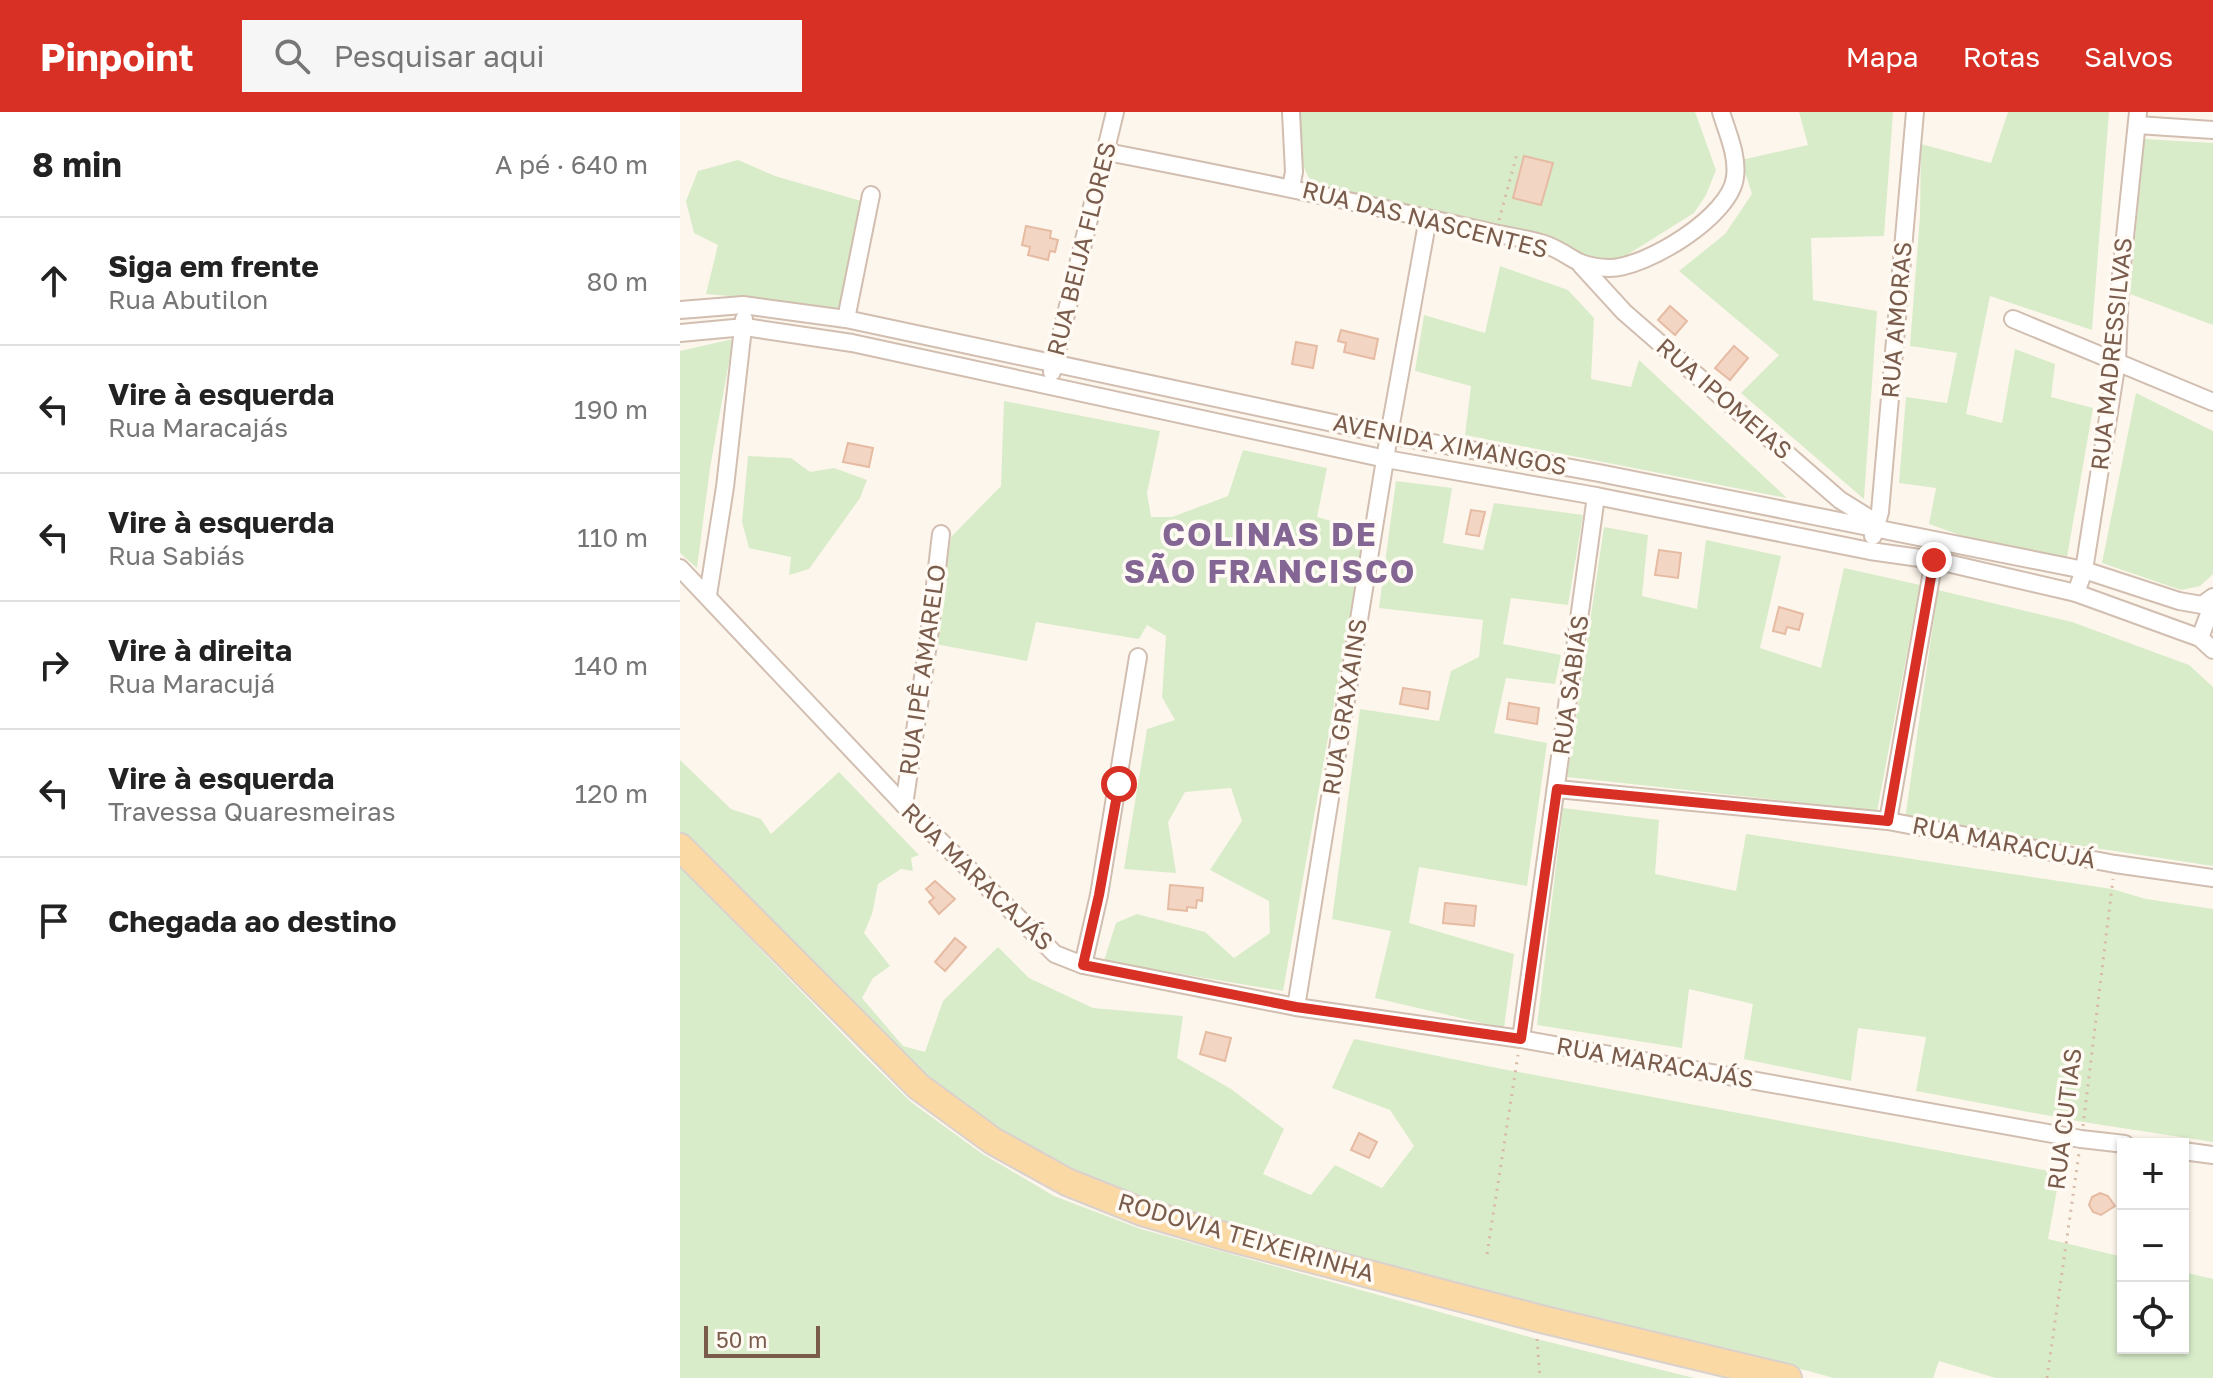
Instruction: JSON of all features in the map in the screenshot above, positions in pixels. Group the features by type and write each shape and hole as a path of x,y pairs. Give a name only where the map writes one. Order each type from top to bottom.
{"main road":[{"name":"RODOVIA TEIXEIRINHA","path":"680,847 919,1087 993,1141 1067,1182 1142,1212 1231,1238 1541,1319 1788,1378"}],"street":[{"name":"RUA BEIJA FLORES","path":"1048,385 1115,112"},
{"path":"1291,112 1294,172 1291,187"},
{"name":"RUA DAS NASCENTES","path":"1107,152 1291,187 1495,233 1547,245 1581,265 1612,268 1643,261 1693,230 1728,197 1735,180 1736,164 1721,112"},
{"name":"RUA AMORAS","path":"1870,551 1880,512 1915,112"},
{"path":"2138,119 2213,130"},
{"name":"RUA MADRESSILVAS","path":"2076,593 2084,570 2117,361 2120,285 2138,119"},
{"path":"846,319 871,195"},
{"name":"RUA GRAXAINS","path":"1296,1007 1389,435 1428,218"},
{"name":"RUA IPOMEIAS","path":"1581,265 1624,312 1840,500 1876,525"},
{"path":"708,595 745,327 743,305"},
{"name":"AVENIDA XIMANGOS","path":"680,310 743,305 846,319 1389,435 1876,525 2084,570 2179,601 2202,605 2213,597"},
{"path":"2013,319 2213,402"},
{"name":"AVENIDA XIMANGOS","path":"680,333 745,327 852,343 1386,459 1596,496 1870,551 1934,560 2076,593 2200,638"},
{"name":"RUA SABIÁS","path":"1521,1039 1596,496"},
{"name":"RUA IPÊ AMARELO","path":"904,805 941,534"},
{"path":"1888,821 1934,560"},
{"name":"RUA MARACAJÁS","path":"680,568 904,805 1055,954 1083,965 1296,1007 1521,1039 2117,1143"},
{"path":"2213,603 2200,638 2213,650"},
{"path":"1083,965 1099,895 1138,657"},
{"name":"RUA MARACUJÁ","path":"1557,789 1888,821 2115,864 2213,878"},
{"path":"2189,1152 2213,1155"}],"path":[{"path":"1495,233 1517,154"},
{"name":"RUA CUTIAS","path":"2047,1378 2115,864"},
{"path":"1487,1254 1521,1039"},
{"path":"1537,1339 1540,1378"}],"green space":[{"path":"1299,112 1695,112 1716,170 1706,195 1694,213 1619,260 1584,259 1550,238 1311,183 1303,165"},
{"path":"1799,112 1893,112 1884,236 1811,238 1813,300 1877,311 1864,499 1741,393 1779,355 1679,271 1725,234 1752,194 1741,160 1808,145"},
{"path":"2008,112 2109,112 2092,330 1990,296 1966,414 2002,423 2015,349 2055,364 2051,397 2093,408 2067,557 1971,539 1929,524 1936,488 1899,483 1906,397 1947,403 1957,353 1910,346 1920,216 1921,144 1991,163"},
{"path":"2144,139 2213,143 2213,325 2130,294"},
{"path":"738,160 775,176 861,201 840,311 775,300 706,294 718,245 694,233 686,201 698,171"},
{"path":"1500,266 1568,290 1594,318 1591,379 1631,387 1639,360 1787,498 1465,435 1471,386 1415,371 1424,315 1485,333"},
{"path":"733,339 710,468 697,568 680,553 680,351"},
{"path":"2136,393 2213,431 2213,574 2200,586 2181,590 2102,563"},
{"path":"1004,401 1160,431 1147,493 1151,517 1172,517 1228,496 1243,450 1327,468 1317,517 1365,530 1283,991 1104,961 1116,923 1137,914 1205,932 1234,958 1270,933 1269,901 1210,870 1242,821 1231,788 1185,792 1168,822 1176,873 1124,869 1147,729 1175,720 1162,697 1166,636 1147,625 1139,639 1036,622 1027,661 935,644 951,537 1001,486"},
{"path":"748,456 791,458 810,472 834,468 867,480 860,498 809,569 789,575 791,557 749,548 742,522"},
{"path":"1396,481 1452,488 1443,543 1483,550 1494,503 1583,515 1568,605 1511,598 1503,644 1561,655 1555,684 1506,678 1494,733 1547,743 1527,886 1419,867 1409,923 1514,954 1504,1028 1375,998 1391,931 1332,919 1360,709 1439,721 1451,671 1479,657 1483,620 1379,608"},
{"path":"1604,527 1648,535 1642,596 1697,609 1706,540 1781,556 1760,648 1821,668 1844,568 1920,585 1877,811 1567,777"},
{"path":"1938,590 2072,622 2189,665 2213,687 2213,866 1905,819"},
{"path":"680,760 731,809 761,819 771,834 839,772 919,855 911,858 913,871 901,869 878,884 872,914 864,933 890,966 873,978 862,998 903,1046 925,1052 943,1001 998,947 1029,978 1093,1008 1183,1016 1177,1058 1231,1089 1284,1129 1263,1174 1311,1195 1335,1165 1382,1188 1414,1146 1390,1110 1332,1088 1354,1039 2060,1173 2048,1239 2117,1256 2117,1354 2189,1354 2189,1273 2213,1279 2213,1378 1996,1378 1939,1361 1933,1378 1834,1378 1757,1357 1545,1311 1146,1204 1065,1172 995,1132 923,1080 680,834"},
{"path":"1563,808 1659,820 1655,874 1736,891 1746,834 2112,889 2146,899 2213,909 2213,1142 1916,1091 1926,1037 1858,1028 1851,1081 1744,1059 1753,1004 1689,989 1682,1048 1537,1025"},
{"path":"680,867 911,1102 981,1153 1054,1196 1141,1229 1537,1339 1694,1378 680,1378"}],"building":[{"path":"1524,156 1553,163 1541,205 1513,198"},
{"path":"1026,226 1051,231 1050,238 1058,240 1055,252 1050,251 1048,260 1028,255 1030,247 1022,245"},
{"path":"1670,306 1687,321 1675,335 1658,320"},
{"path":"1341,330 1378,339 1374,359 1344,352 1346,343 1338,341"},
{"path":"1296,342 1317,346 1313,368 1292,364"},
{"path":"1734,346 1748,358 1730,380 1715,368"},
{"path":"848,443 873,448 869,467 843,462"},
{"path":"1471,510 1485,512 1479,536 1466,534"},
{"path":"1659,550 1681,553 1678,578 1655,575"},
{"path":"1779,607 1803,614 1799,630 1787,627 1785,634 1773,631"},
{"path":"1403,688 1430,692 1428,709 1400,704"},
{"path":"1509,703 1539,708 1537,724 1507,719"},
{"path":"935,881 955,899 939,914 929,902 934,898 926,889"},
{"path":"1170,885 1203,888 1202,901 1197,900 1196,908 1187,907 1187,911 1168,909"},
{"path":"1445,903 1476,906 1474,926 1443,923"},
{"path":"955,938 966,947 945,971 935,962"},
{"path":"1206,1032 1231,1038 1225,1061 1200,1054"},
{"path":"1359,1133 1377,1142 1369,1158 1351,1150"},
{"path":"2100,1193 2108,1196 2115,1206 2101,1215 2093,1212 2089,1205 2092,1197"}],"district":[{"name":"COLINAS DE SÃO FRANCISCO","path":"1270,554"}],"route":[{"path":"1119,784 1083,965 1296,1007 1521,1039 1557,789 1888,821 1934,560"}]}
